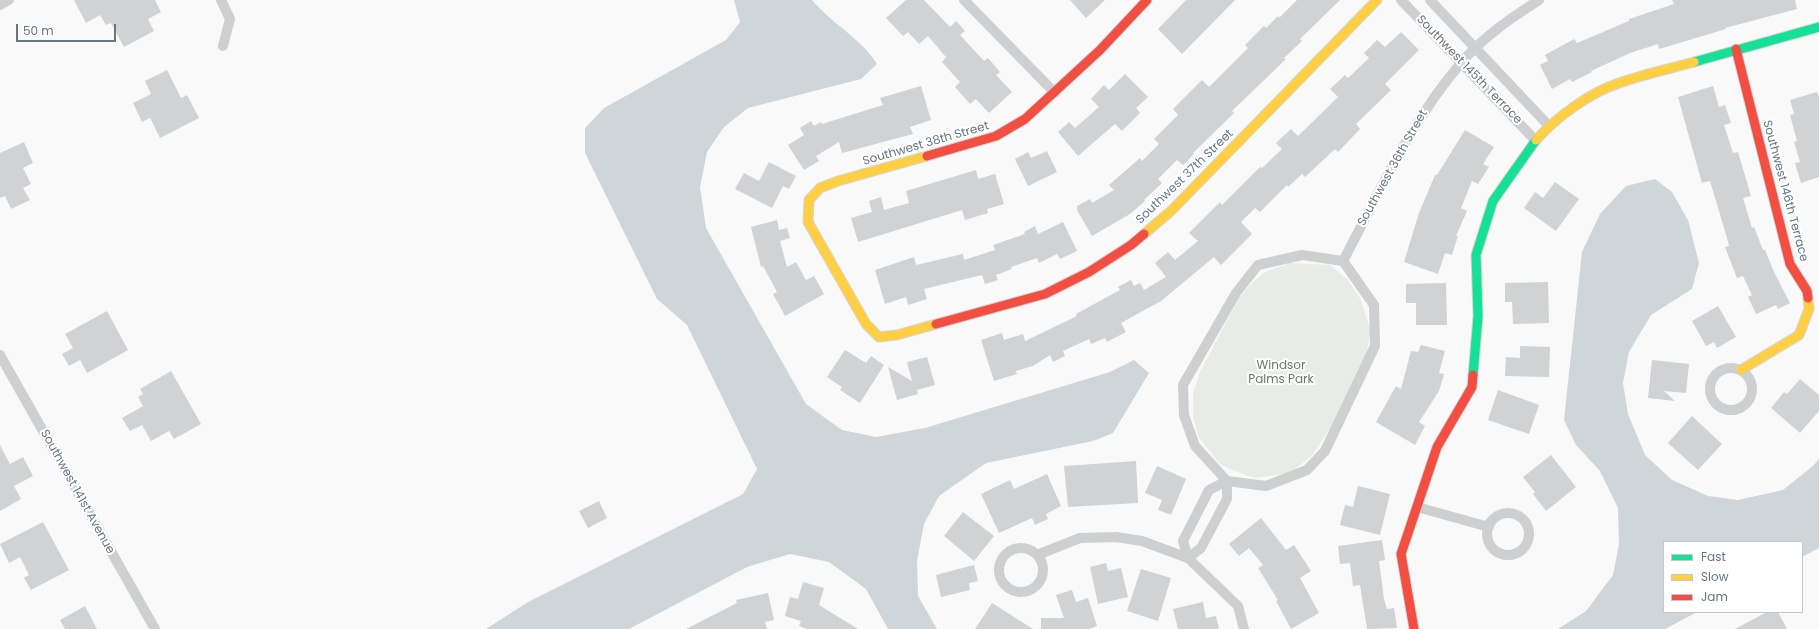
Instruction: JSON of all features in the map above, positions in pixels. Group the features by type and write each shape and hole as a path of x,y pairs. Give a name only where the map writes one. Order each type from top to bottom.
{"street":[{"path":"0,5 9,0"},
{"path":"221,0 230,19 223,46"},
{"path":"964,0 1055,93"},
{"name":"Southwest 38th Street","path":"809,200 820,188 838,181 996,136 1025,120 1100,50 1148,0"},
{"name":"Southwest 37th Street","path":"809,200 808,222 866,324 880,337 897,335 1044,294 1089,272 1131,245 1171,211 1377,0"},
{"name":"Southwest 145th Terrace","path":"1401,0 1536,141"},
{"name":"Southwest 145th Terrace","path":"1430,0 1549,126"},
{"name":"Southwest 36th Street","path":"1343,261 1420,116 1461,62 1475,48 1505,22 1539,0"},
{"path":"1414,629 1401,554 1437,447 1472,387 1478,316 1476,255 1493,200 1536,141 1549,126 1581,102 1618,83 1819,27"},
{"name":"Southwest 146th Terrace","path":"1736,49 1790,264 1807,291 1809,309 1799,335 1741,370"},
{"path":"1188,558 1183,541 1209,490 1227,481 1266,486 1307,470 1325,451 1375,346 1374,305 1343,261 1302,255 1258,265 1236,293 1183,385 1184,415 1195,446 1227,481 1227,499 1201,548 1188,558"},
{"name":"Southwest 141st Avenue","path":"0,355 155,629"},
{"path":"1727,368 1741,370 1751,380 1753,394 1750,400 1739,409 1725,410 1714,402 1710,388 1715,375 1727,368"},
{"path":"1417,507 1489,527"},
{"path":"1510,513 1516,515 1522,518 1529,529 1527,542 1518,553 1504,554 1492,547 1487,534 1489,527 1497,516 1510,513"},
{"path":"1037,556 1080,538 1116,537 1142,541 1188,558 1238,606 1244,629"},
{"path":"1025,548 1037,556 1042,568 1042,575 1034,586 1021,591 1008,587 1003,583 999,569 1000,562 1004,555 1010,551 1025,548"}],"green space":[{"name":"Windsor Palms Park","path":"1290,263 1330,265 1347,279 1360,298 1371,332 1366,355 1333,424 1311,457 1289,473 1254,478 1232,470 1219,463 1198,436 1193,417 1193,395 1200,372 1238,300 1250,285 1265,272"}],"shaded area":[{"path":"734,0 812,0 820,9 863,46 877,64 861,79 748,108 724,127 707,152 700,187 706,228 806,404 842,430 876,437 925,428 1110,372 1134,360 1149,373 1113,433 1093,441 986,463 939,496 924,524 917,561 918,596 937,629 888,629 866,589 829,562 790,554 747,567 629,629 486,629 528,602 743,494 757,469 687,325 657,299 585,153 585,128 604,108 726,40 740,22"},
{"path":"1655,179 1672,192 1688,220 1699,263 1692,289 1651,315 1629,352 1623,383 1628,414 1645,455 1672,480 1708,496 1738,500 1783,490 1813,466 1819,459 1819,548 1803,556 1803,541 1663,541 1663,613 1695,613 1665,629 1558,629 1586,611 1613,575 1619,544 1618,508 1600,471 1576,445 1564,420 1582,252 1600,214 1626,186"}],"building":[{"path":"74,0 155,0 161,12 148,19 154,31 124,47 111,23 106,25 100,15 86,23"},
{"path":"906,0 924,0 950,27 956,21 965,31 960,35 984,61 988,58 1000,72 996,75 1012,92 989,113 976,99 970,104 955,87 960,82 942,62 946,57 928,36 919,44 908,32 903,36 886,18"},
{"path":"1070,0 1105,0 1086,18"},
{"path":"1186,0 1235,0 1182,54 1158,29"},
{"path":"1297,0 1340,0 1300,39 1302,41 1284,58 1286,59 1232,111 1234,113 1193,153 1194,154 1183,165 1177,160 1158,179 1162,183 1144,200 1145,201 1130,214 1092,236 1077,210 1077,206 1090,199 1092,203 1114,190 1109,185 1140,158 1142,161 1159,144 1154,139 1178,115 1173,109 1202,80 1209,87 1248,48 1245,45 1264,26 1266,28 1278,16 1279,18"},
{"path":"1672,0 1795,0 1797,9 1725,28 1726,29 1659,49 1658,44 1630,53 1591,71 1592,72 1572,82 1570,79 1552,89 1540,65 1548,61 1545,55 1574,39 1577,43 1629,21 1629,19 1674,4"},
{"path":"1401,32 1419,50 1385,84 1391,90 1356,124 1360,129 1338,152 1335,149 1305,177 1302,174 1288,187 1287,185 1260,212 1255,208 1241,222 1252,234 1221,265 1214,257 1161,301 1121,323 1126,332 1107,342 1105,338 1091,344 1089,339 1063,351 1065,356 1053,362 1050,355 1033,366 1016,371 1017,374 994,381 981,340 1002,333 1004,340 1023,334 1025,341 1077,316 1076,314 1120,290 1118,287 1131,280 1134,286 1140,283 1144,290 1166,277 1155,263 1168,252 1175,260 1198,241 1189,233 1220,202 1222,205 1260,167 1262,168 1282,149 1276,143 1291,129 1298,136 1338,97 1330,89 1345,75 1348,78 1369,58 1364,53 1377,40 1385,47"},
{"path":"167,70 181,98 187,95 199,118 160,138 150,118 142,122 133,103 151,94 145,81"},
{"path":"1125,74 1148,97 1136,108 1140,113 1122,131 1115,124 1078,156 1058,132 1069,122 1075,128 1099,107 1091,99 1104,85 1109,90"},
{"path":"921,86 931,120 910,127 913,134 842,153 839,142 816,156 819,161 804,170 788,145 804,135 800,128 811,121 814,126 821,122 822,124 883,105 880,98"},
{"path":"1713,86 1719,107 1725,105 1731,123 1724,125 1733,153 1738,152 1751,196 1743,198 1752,228 1754,227 1763,250 1765,250 1774,272 1790,303 1778,309 1776,305 1756,314 1748,297 1752,295 1743,276 1737,278 1725,247 1729,246 1710,181 1702,183 1678,97"},
{"path":"1817,92 1819,97 1819,177 1801,183 1795,163 1800,162 1794,142 1797,141 1790,115 1794,114 1790,100"},
{"path":"1465,130 1494,147 1483,164 1489,167 1478,184 1472,181 1461,208 1467,211 1456,236 1458,236 1452,255 1445,253 1438,274 1404,262 1419,213 1435,175 1437,175"},
{"path":"24,142 33,163 23,168 31,184 23,188 30,200 11,209 5,196 0,198 0,153"},
{"path":"1047,151 1057,172 1028,186 1015,159 1028,152 1031,158"},
{"path":"769,162 796,176 789,189 783,186 772,208 735,189 744,173 759,181"},
{"path":"976,170 978,179 995,174 1004,204 987,209 988,213 965,220 962,210 858,242 851,218 872,212 869,201 881,197 884,210 909,203 906,191"},
{"path":"1555,182 1579,199 1556,231 1524,208 1535,192 1543,198"},
{"path":"777,220 779,230 787,228 790,238 780,241 787,267 796,262 806,280 814,276 824,294 785,316 773,294 777,292 763,266 761,267 751,227"},
{"path":"1063,222 1077,251 1060,259 1057,254 1039,263 1037,258 1011,267 1012,269 996,275 998,280 985,284 982,275 924,289 927,299 908,305 906,297 885,304 875,270 914,257 916,265 963,254 964,260 995,250 993,245 1025,234 1024,232 1035,226 1038,234"},
{"path":"1548,282 1549,323 1513,324 1512,302 1505,302 1505,283"},
{"path":"1446,283 1447,325 1416,325 1416,303 1406,303 1406,284"},
{"path":"1718,306 1736,337 1717,348 1714,342 1706,346 1692,321"},
{"path":"107,311 128,350 87,373 80,360 69,366 62,354 73,348 65,334"},
{"path":"1421,345 1445,351 1439,373 1444,374 1439,391 1419,422 1425,426 1415,445 1376,422 1396,386 1401,389 1411,351 1418,352"},
{"path":"1520,346 1550,347 1549,377 1505,376 1506,357 1520,358"},
{"path":"845,350 866,363 871,356 884,365 860,403 840,390 842,387 827,377"},
{"path":"927,357 935,385 917,390 918,394 897,400 888,367 912,381 907,362"},
{"path":"1652,360 1689,364 1686,393 1664,391 1675,401 1648,398"},
{"path":"171,371 201,424 174,439 169,431 151,441 142,425 130,431 122,418 143,406 138,397 143,394 140,389"},
{"path":"1800,379 1819,395 1819,411 1800,433 1771,408 1784,392 1787,394"},
{"path":"1498,390 1539,405 1529,434 1488,420"},
{"path":"1692,416 1722,444 1698,470 1668,443"},
{"path":"0,445 10,464 23,457 33,476 14,486 21,499 0,511"},
{"path":"1551,455 1576,487 1546,511 1533,494 1535,492 1523,477"},
{"path":"1136,461 1138,503 1068,507 1064,466"},
{"path":"1157,466 1186,479 1171,515 1158,510 1162,500 1145,493"},
{"path":"1047,474 1061,506 1046,514 1048,519 1035,525 1032,518 999,533 981,494 1010,480 1014,489"},
{"path":"1358,486 1390,494 1380,535 1340,525 1345,505 1353,507"},
{"path":"599,501 607,518 588,528 579,511"},
{"path":"963,512 994,536 974,561 944,536"},
{"path":"1261,518 1286,550 1294,545 1311,571 1300,578 1319,613 1291,629 1276,601 1278,600 1258,568 1263,565 1249,548 1239,556 1229,544"},
{"path":"43,522 69,570 31,590 24,578 29,575 20,557 9,563 0,544"},
{"path":"1382,540 1385,560 1379,561 1384,599 1387,609 1394,608 1397,628 1367,629 1360,585 1353,586 1350,563 1340,564 1338,546"},
{"path":"1106,563 1108,571 1121,568 1128,597 1098,604 1090,567"},
{"path":"974,565 978,581 969,583 970,590 941,597 936,575"},
{"path":"1141,569 1171,578 1158,621 1127,611"},
{"path":"803,582 824,588 819,605 858,629 807,629 799,626 801,621 785,616 790,597 798,599"},
{"path":"1072,590 1076,602 1088,598 1097,626 1089,629 1041,629 1041,618 1064,618 1056,595"},
{"path":"768,593 774,620 765,622 767,629 686,629 737,603 736,600"},
{"path":"1203,602 1206,618 1216,616 1219,629 1178,629 1173,609"},
{"path":"992,603 1033,629 975,629"},
{"path":"85,606 97,629 65,629 60,620"},
{"path":"1765,613 1779,613 1787,629 1735,629"}],"traffic: fast":[{"path":"1694,62 1819,27"},
{"path":"1473,375 1478,316 1476,255 1493,201 1536,140"}],"traffic: slow":[{"path":"1144,234 1171,211 1377,0"},
{"path":"1536,140 1564,114 1585,99 1608,87 1647,74 1694,62"},
{"path":"927,156 838,181 820,188 809,200 808,222 866,324 879,337 897,335 936,324"},
{"path":"1741,370 1799,335 1809,309 1808,298"}],"traffic: jam":[{"path":"927,156 996,136 1025,119 1100,50 1147,0"},
{"path":"1736,49 1790,264 1807,291 1808,298"},
{"path":"936,324 1045,294 1089,272 1131,245 1144,234"},
{"path":"1414,629 1401,554 1437,447 1472,387 1473,375"}]}
